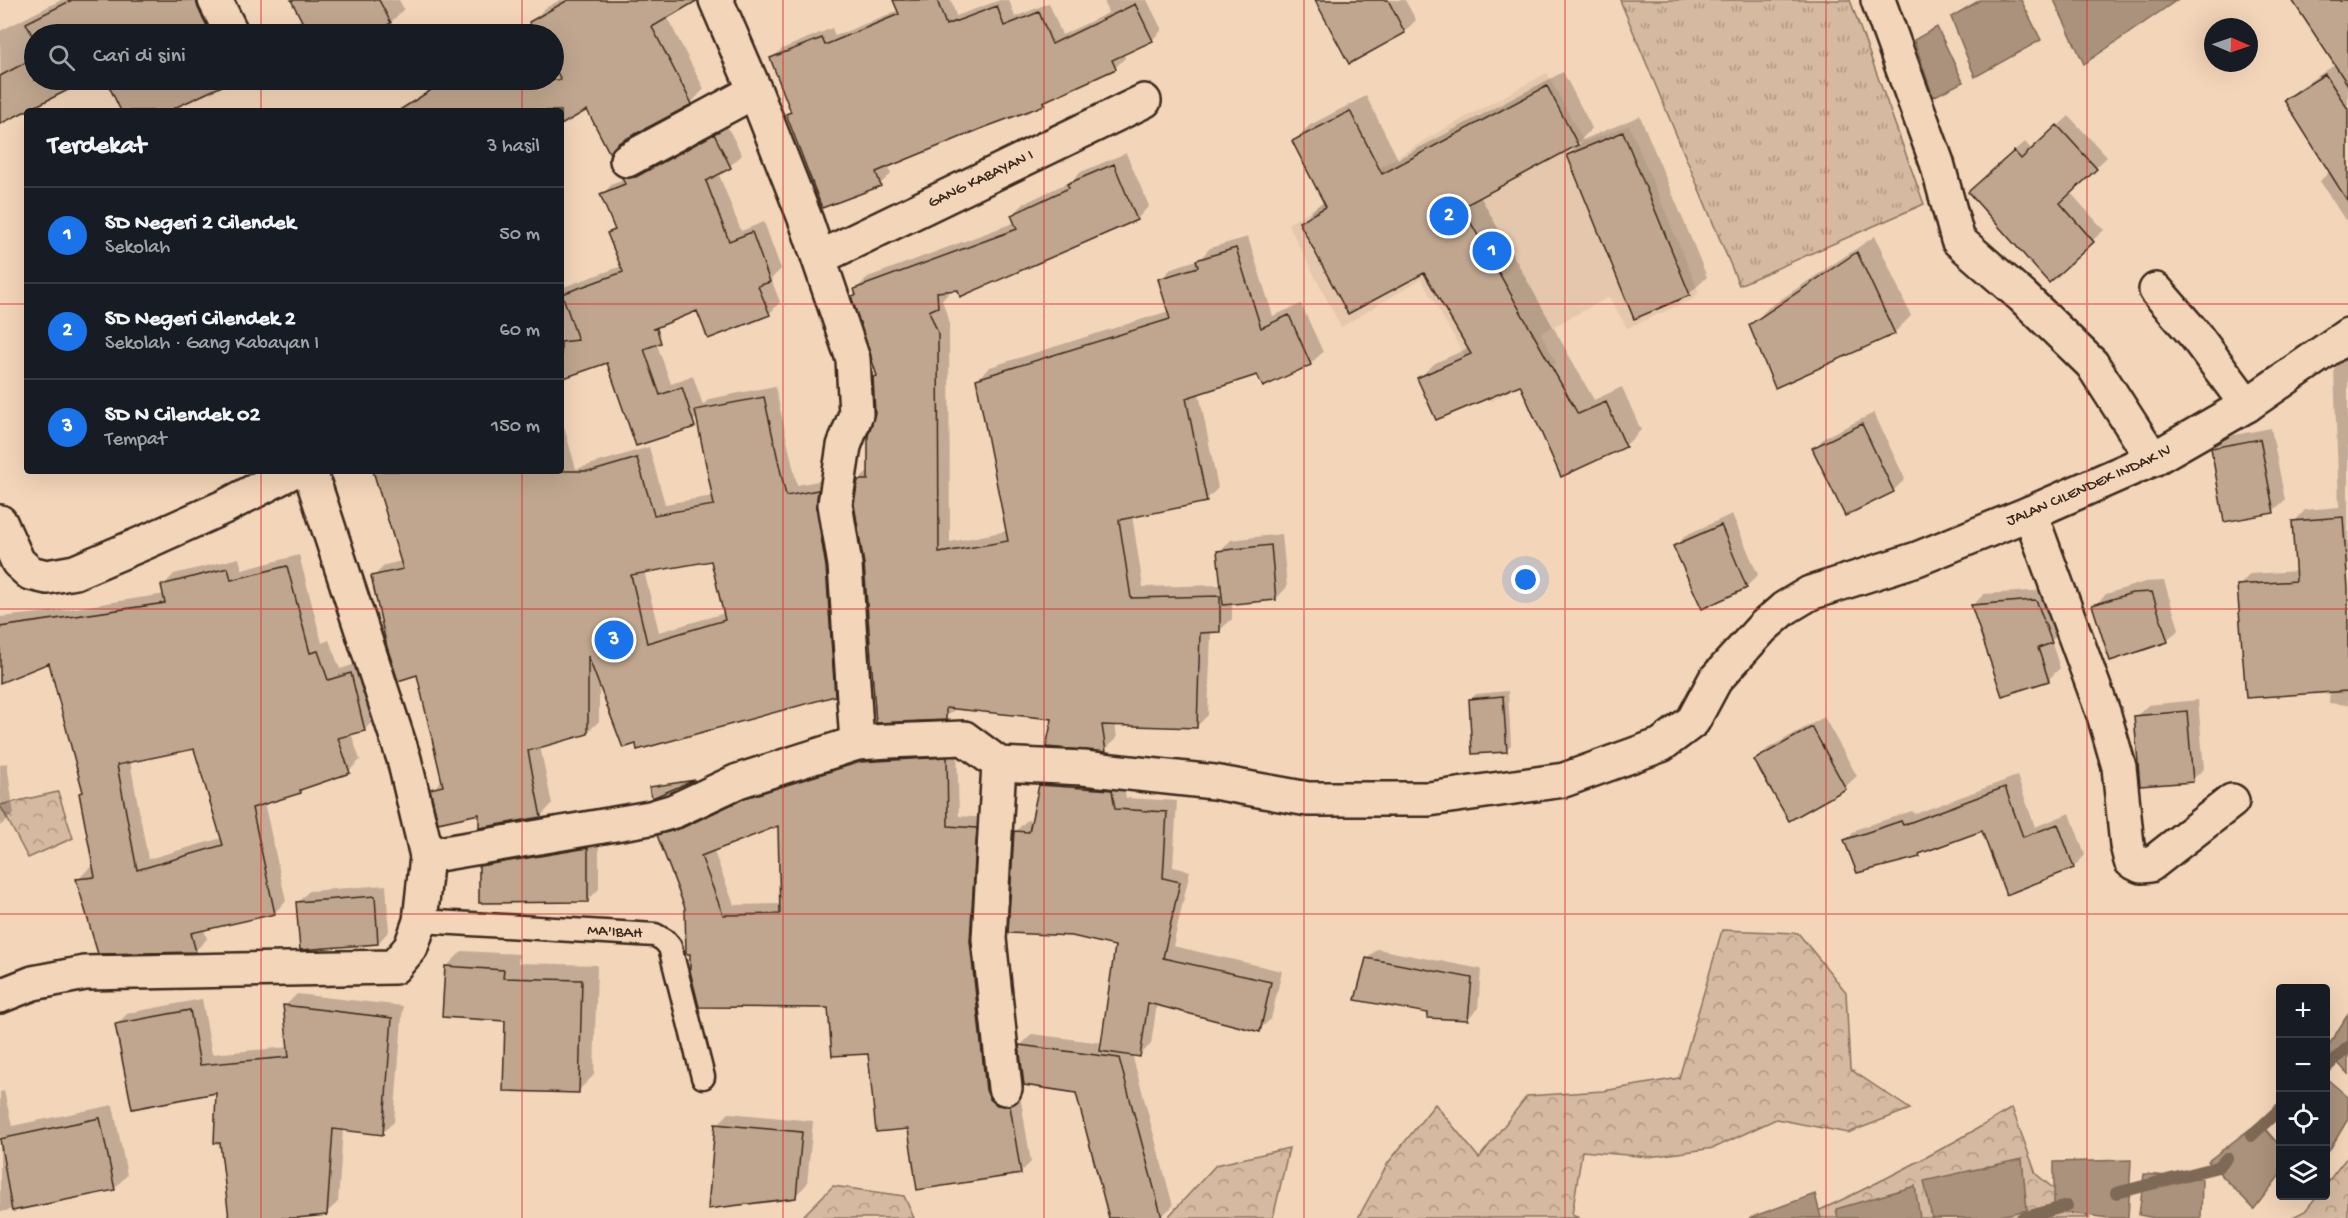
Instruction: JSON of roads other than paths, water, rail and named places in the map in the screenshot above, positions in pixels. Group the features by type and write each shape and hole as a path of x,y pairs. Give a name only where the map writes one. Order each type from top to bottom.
{"street":[{"path":"214,0 227,24"},
{"path":"716,0 755,91 819,258 853,360 856,414 844,446 835,504 845,565 857,743"},
{"path":"1878,0 1937,163 1958,240 2023,297 2092,364 2153,459"},
{"path":"627,160 755,91"},
{"name":"GANG KABAYAN I","path":"819,258 1144,101"},
{"path":"2156,290 2195,335 2247,405"},
{"name":"JALAN CILENDEK INDAK IV","path":"999,764 1083,768 1214,782 1308,799 1429,799 1564,780 1661,745 1693,721 1715,680 1763,627 1785,608 1810,593 1917,559 2153,459 2247,405 2348,335"},
{"path":"0,522 18,562 30,573 47,577 75,572 148,541 226,506 286,474"},
{"path":"0,996 33,983 85,973 394,967 411,947 420,921 427,856 404,759 311,474"},
{"path":"2030,513 2104,715 2119,768 2127,845 2131,861 2141,866 2150,865 2232,801"},
{"path":"427,856 650,818 674,811 738,781 857,743 964,738 999,764 989,939 1005,1088"}],"lane":[{"name":"MA'IBAH","path":"420,921 655,936 664,940 670,947 704,1077"}],"waterway":[{"path":"2330,1064 2348,1047"},
{"path":"2251,1136 2276,1113"},
{"path":"2116,1193 2218,1167 2227,1158"},
{"path":"2022,1218 2067,1206"}],"place":[{"name":"SD Negeri Cilendek 2","path":"1449,216"},
{"name":"SD Negeri 2 Cilendek","path":"1492,251"},
{"name":"SD N Cilendek 02","path":"614,640"}]}
